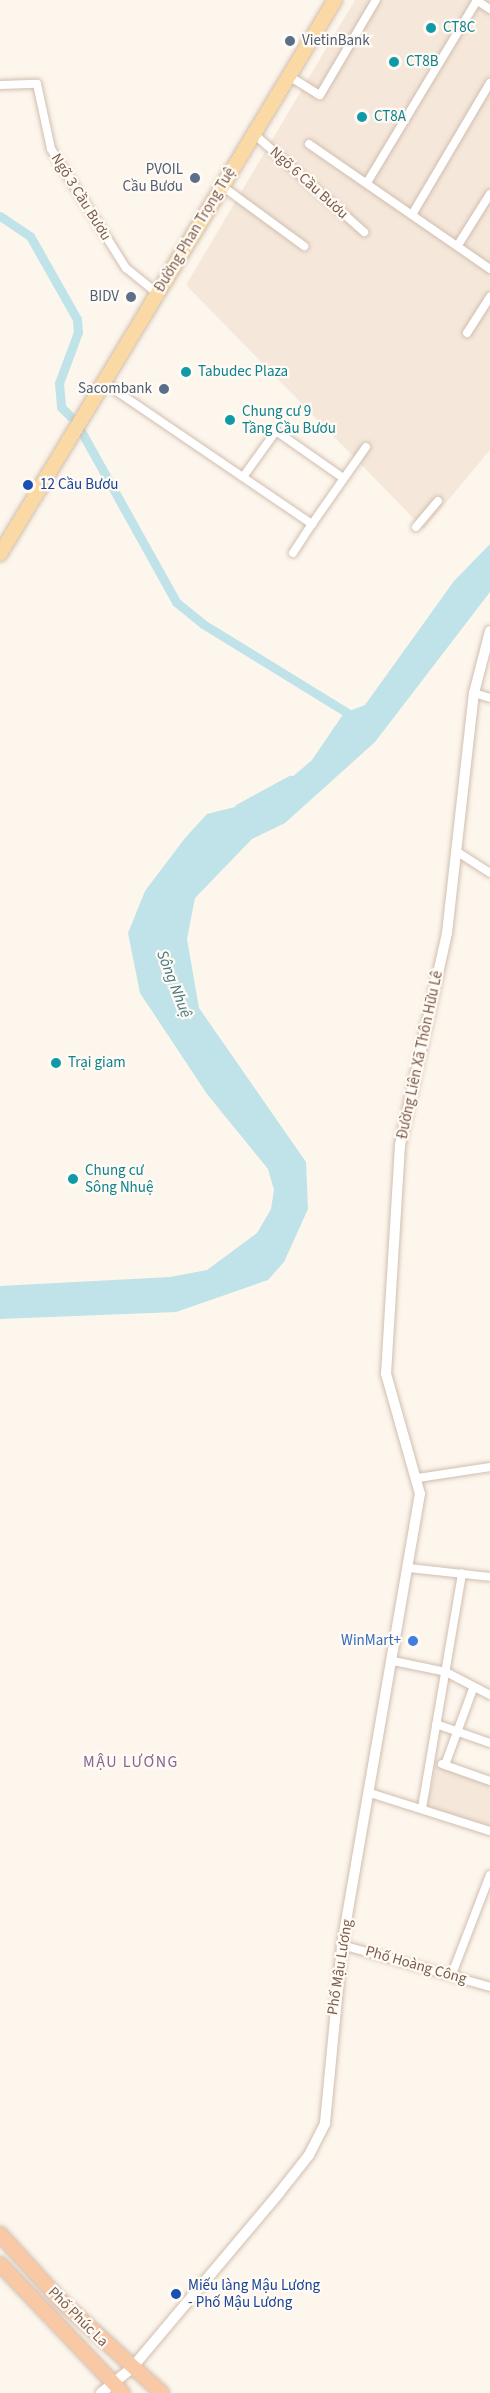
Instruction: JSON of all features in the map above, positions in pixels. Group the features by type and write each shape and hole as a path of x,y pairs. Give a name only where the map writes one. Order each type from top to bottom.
{"highway":[{"name":"Phố Phúc La","path":"2,2236 131,2369 162,2393"},
{"name":"Phố Phúc La","path":"0,2264 106,2389 123,2393"}],"main road":[{"name":"Đường Phan Trọng Tuệ","path":"0,554 335,0"}],"street":[{"path":"289,76 320,95 376,0"},
{"path":"368,181 476,0 490,9"},
{"path":"413,213 490,83"},
{"name":"Ngõ 3 Cầu Bươu","path":"0,85 37,84 51,149 126,268 158,293"},
{"name":"Ngõ 6 Cầu Bươu","path":"253,134 364,232"},
{"path":"309,144 368,181 490,269"},
{"path":"222,186 304,246"},
{"path":"458,245 490,194"},
{"path":"467,333 490,297"},
{"path":"103,382 312,524"},
{"path":"243,477 276,431 343,478"},
{"path":"293,553 366,447"},
{"path":"416,527 438,501"},
{"name":"Đường Liên Xã Thôn Hữu Lê","path":"418,1478 386,1374 385,1324 400,1145 447,933 474,693 490,631"},
{"path":"474,693 490,698"},
{"path":"456,851 490,873"},
{"path":"418,1478 490,1467"},
{"name":"Phố Mậu Lương","path":"106,2389 131,2369 309,2155 325,2123 342,1945 409,1568 418,1478"},
{"path":"409,1568 490,1577"},
{"path":"422,1808 433,1762 436,1724 462,1574"},
{"path":"393,1661 446,1672 473,1689 490,1695"},
{"path":"445,1765 473,1689"},
{"path":"436,1724 490,1743"},
{"path":"433,1762 490,1781"},
{"path":"370,1793 490,1831"},
{"path":"452,1974 490,1875"},
{"name":"Phố Hoàng Công","path":"342,1945 452,1974 490,1987"},
{"path":"0,2224 2,2236"}],"shaded area":[{"path":"355,0 490,0 490,450 424,529 186,285"},
{"path":"436,1766 490,1784 490,1827 427,1806"}],"water":[{"path":"490,544 490,592 375,742 285,823 252,839 195,898 187,939 199,1008 306,1162 308,1209 284,1262 268,1280 176,1312 0,1319 0,1286 170,1277 207,1270 257,1233 271,1209 274,1190 268,1169 207,1094 140,993 128,933 145,891 185,838 207,814 267,799 312,760 344,713 365,705 454,581"}],"waterway":[{"path":"0,216 30,236 77,319 78,332 59,383 61,407 71,417"},
{"path":"81,431 176,602 203,624 354,717"},
{"name":"Sông Nhuệ","path":"241,810 291,783"}],"place":[{"name":"CT8C","path":"431,28"},
{"name":"VietinBank","path":"290,41"},
{"name":"CT8B","path":"394,62"},
{"name":"CT8A","path":"362,117"},
{"name":"PVOIL Cầu Bươu","path":"195,178"},
{"name":"BIDV","path":"131,297"},
{"name":"Tabudec Plaza","path":"186,372"},
{"name":"Sacombank","path":"164,389"},
{"name":"Chung cư 9 Tầng Cầu Bươu","path":"230,420"},
{"name":"12 Cầu Bươu","path":"28,485"},
{"name":"Trại giam","path":"56,1063"},
{"name":"Chung cư Sông Nhuệ","path":"73,1179"},
{"name":"WinMart+","path":"413,1641"},
{"name":"Miếu làng Mậu Lương - Phố Mậu Lương","path":"176,2294"}],"district":[{"name":"MẬU LƯƠNG","path":"131,1762"}]}
